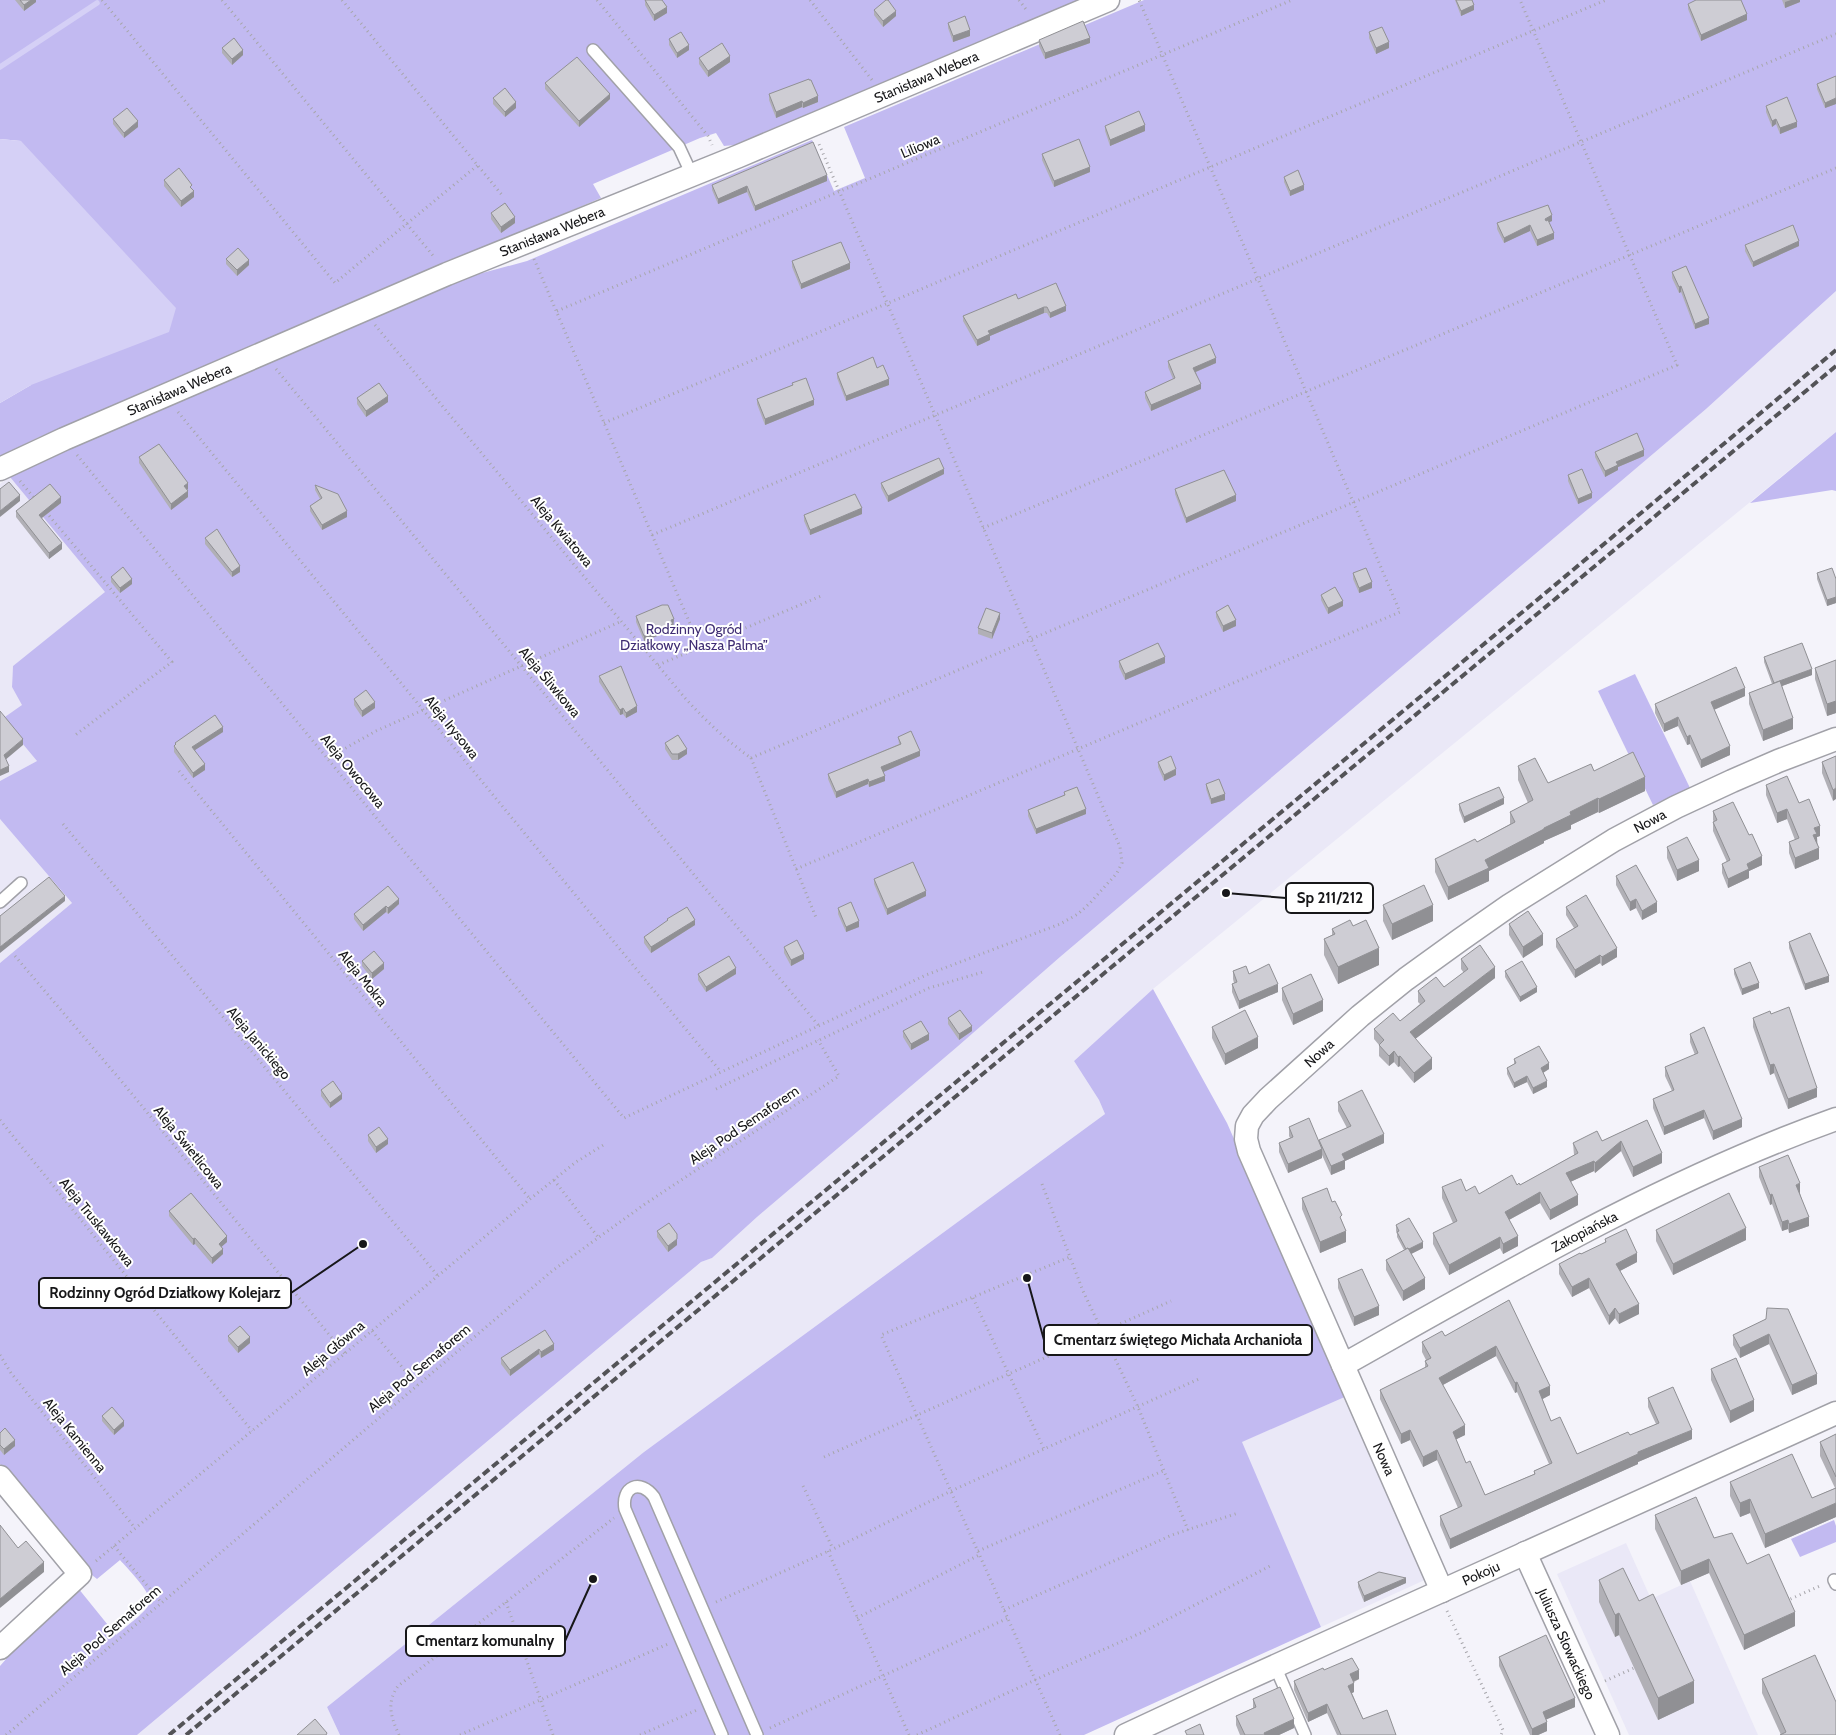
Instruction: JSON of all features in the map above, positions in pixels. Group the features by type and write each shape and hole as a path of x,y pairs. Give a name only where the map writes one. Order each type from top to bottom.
{"street":[{"name":"Stanisława Webera","path":"7,466 64,439 447,274 692,176 1108,0"},
{"name":"Nowa","path":"1444,1601 1249,1151 1246,1139 1247,1126 1253,1115 1353,1022 1406,978 1547,881 1614,840 1676,807 1778,761 1836,739"},
{"name":"Zakopiańska","path":"1343,1365 1549,1249 1618,1213 1745,1154 1836,1119"},
{"name":"Pokoju","path":"1126,1735 1275,1666 1444,1601 1525,1553 1836,1413"},
{"path":"0,1477 80,1574 0,1648"},
{"name":"Juliusza Słowackiego","path":"1525,1553 1608,1735"}],"lane":[{"path":"593,50 679,147 692,176"},
{"path":"0,902 21,883"},
{"path":"722,1735 625,1509 623,1500 626,1493 634,1486 641,1486 654,1497 756,1735"},
{"path":"1275,1666 1305,1735"}],"path":[{"path":"102,0 335,283 478,165"},
{"path":"222,0 447,274"},
{"path":"342,0 502,195"},
{"path":"597,0 708,136 720,164"},
{"path":"810,0 870,76 880,96"},
{"path":"796,869 1400,612 1139,0"},
{"name":"Liliowa","path":"557,311 1292,0"},
{"path":"817,920 751,758 1677,365 1520,0"},
{"path":"604,423 1606,0"},
{"path":"652,535 1836,34"},
{"path":"721,1072 926,975 1060,924 1078,914 1090,903 1117,873 1122,863 1120,847 811,126"},
{"path":"983,528 1836,168"},
{"path":"527,242 700,647"},
{"name":"Aleja Kwiatowa","path":"363,311 658,665 711,726 751,758"},
{"name":"Aleja Śliwkowa","path":"263,353 819,1026"},
{"name":"Aleja Irysowa","path":"165,396 721,1072"},
{"name":"Aleja Owocowa","path":"64,439 624,1118 721,1072"},
{"path":"7,466 39,504"},
{"path":"46,512 172,662 74,736"},
{"path":"658,665 821,596"},
{"path":"328,758 376,731 622,621"},
{"name":"Aleja Mokra","path":"179,771 530,1199"},
{"name":"Aleja Janickiego","path":"63,824 438,1276"},
{"name":"Aleja Świetlicowa","path":"15,956 123,1083 344,1354"},
{"path":"716,1088 929,988 983,972"},
{"name":"Aleja Pod Semaforem","path":"6,1735 552,1271 839,1076 818,1040"},
{"name":"Aleja Truskawkowa","path":"0,1120 252,1431"},
{"name":"Aleja Główna","path":"80,1574 530,1199 590,1152 605,1144"},
{"path":"554,1180 598,1238"},
{"path":"1042,1184 1070,1257 1102,1332 1138,1407 1188,1530"},
{"path":"1060,1735 881,1335 1070,1257"},
{"path":"973,1298 1044,1449"},
{"path":"824,1457 1171,1301"},
{"path":"372,1331 417,1385"},
{"name":"Aleja Kamienna","path":"0,1355 11,1373 135,1528"},
{"path":"716,1602 828,1551 951,1491 1201,1378"},
{"path":"857,1618 978,1553 1165,1470"},
{"path":"803,1486 832,1549"},
{"path":"399,1735 390,1712 392,1694 398,1686 625,1509"},
{"path":"1004,1610 1151,1544 1238,1513"},
{"path":"114,1546 161,1602"},
{"path":"828,1551 909,1735"},
{"path":"918,1735 1143,1632 1272,1565"},
{"path":"1784,1602 1835,1582"},
{"path":"1444,1601 1503,1730 1501,1735"},
{"path":"506,1602 553,1735"},
{"path":"770,1728 1008,1618"},
{"path":"460,1735 681,1639"},
{"path":"1602,1683 1634,1668"},
{"path":"640,1735 709,1705"}],"shaded area":[{"path":"0,139 21,141 176,308 169,332 31,385 0,403"},
{"path":"1836,291 1836,432 1153,989 1074,1061 1099,1100 1105,1114 644,1452 327,1707 340,1735 137,1735 701,1262 712,1258 757,1217 1060,957 1706,409"},
{"path":"10,477 106,592 13,666 12,687 23,705 2,719 37,761 0,781 0,484"},
{"path":"0,819 72,903 0,963"},
{"path":"1347,1396 1427,1579 1321,1627 1241,1442"},
{"path":"1626,1543 1651,1599 1690,1581 1758,1735 1629,1735 1557,1574"}],"green space":[{"path":"0,0 1085,0 735,145 724,146 716,133 700,138 593,184 601,198 37,438 0,457 0,403 31,385 21,141 0,139"},
{"name":"Rodzinny Ogród Działkowy „Nasza Palma”","path":"1144,0 1836,0 1836,291 1706,409 1060,957 757,1217 712,1258 701,1262 137,1735 0,1735 0,1666 30,1632 78,1588 116,1635 140,1615 150,1602 143,1586 120,1560 97,1579 92,1575 0,1464 0,963 72,903 0,819 0,781 37,761 2,719 22,705 12,687 13,666 105,592 10,477 18,471 464,278 527,261 812,140 834,191 865,178 844,127"},
{"path":"1836,432 1836,491 1832,490 1750,503"},
{"path":"1635,674 1690,788 1653,805 1598,691"},
{"path":"1153,989 1227,1123 1347,1396 1242,1442 1321,1627 1084,1735 340,1735 327,1707 644,1452 1105,1114 1099,1100 1074,1061"},
{"path":"1834,1520 1836,1542 1800,1557 1791,1539"}],"building":[{"path":"20,0 31,0 24,5"},
{"path":"645,0 662,0 667,7 654,15"},
{"path":"886,0 896,11 883,21 874,10"},
{"path":"1456,0 1472,0 1474,5 1461,11"},
{"path":"1696,0 1741,0 1747,14 1701,35 1688,4"},
{"path":"965,16 970,30 953,36 948,23"},
{"path":"1083,21 1090,38 1045,53 1039,40"},
{"path":"1382,27 1389,42 1376,48 1369,32"},
{"path":"681,32 689,45 677,53 669,39"},
{"path":"234,38 243,50 232,59 222,48"},
{"path":"722,43 730,56 708,71 699,58"},
{"path":"577,57 610,94 579,121 545,83"},
{"path":"1836,76 1836,98 1825,103 1817,84"},
{"path":"809,79 818,96 776,112 769,94"},
{"path":"505,88 516,102 505,112 493,98"},
{"path":"1787,97 1797,122 1780,128 1776,119 1772,121 1766,106"},
{"path":"127,108 138,121 124,133 113,119"},
{"path":"1139,111 1145,125 1110,140 1105,126"},
{"path":"1079,139 1090,167 1054,181 1042,154"},
{"path":"813,142 827,175 755,206 747,186 718,199 712,185"},
{"path":"179,168 192,185 190,187 194,191 181,201 164,180"},
{"path":"1298,170 1304,185 1290,191 1284,177"},
{"path":"505,203 515,217 501,227 491,213"},
{"path":"1548,205 1552,215 1545,219 1546,221 1548,220 1554,233 1537,240 1530,225 1504,238 1497,223"},
{"path":"1793,225 1799,241 1753,262 1745,245"},
{"path":"841,242 850,263 801,284 792,261"},
{"path":"238,248 249,260 237,270 226,259"},
{"path":"1686,266 1709,318 1695,324 1681,286 1679,287 1672,272"},
{"path":"1056,283 1066,306 1050,313 1047,307 1044,307 988,331 990,334 977,340 963,316 1016,294 1018,299"},
{"path":"1210,344 1216,358 1193,368 1201,384 1151,405 1145,392 1175,378 1168,361"},
{"path":"873,357 877,368 883,365 889,379 846,396 837,373"},
{"path":"806,378 814,400 765,419 757,399"},
{"path":"379,383 388,396 366,411 357,398"},
{"path":"1637,433 1644,450 1616,462 1618,465 1605,471 1595,452"},
{"path":"159,444 188,483 184,486 188,491 171,504 139,457"},
{"path":"939,458 944,469 888,496 881,483"},
{"path":"1582,469 1592,493 1578,499 1568,475"},
{"path":"1224,470 1236,495 1186,518 1175,489"},
{"path":"9,482 20,495 0,511 0,489"},
{"path":"50,484 61,497 39,515 62,543 49,553 16,511"},
{"path":"315,485 338,494 347,511 322,525 310,506 322,498"},
{"path":"855,494 862,508 810,530 804,515"},
{"path":"217,529 240,566 232,572 205,538"},
{"path":"123,567 132,579 120,588 111,577"},
{"path":"1366,568 1372,582 1359,588 1353,573"},
{"path":"1832,568 1836,579 1836,597 1827,600 1817,573"},
{"path":"1335,587 1343,601 1328,608 1321,595"},
{"path":"662,605 668,605 674,619 671,620 673,624 644,636 636,616"},
{"path":"1228,605 1236,620 1223,626 1216,612"},
{"path":"986,608 1000,613 992,633 978,628"},
{"path":"1158,643 1165,657 1125,674 1119,661"},
{"path":"1802,643 1812,669 1774,683 1764,657"},
{"path":"1836,660 1836,701 1827,704 1815,668"},
{"path":"621,666 637,706 626,713 623,708 620,710 599,676"},
{"path":"1736,667 1745,688 1711,702 1730,746 1701,760 1690,735 1687,737 1678,717 1664,724 1655,704"},
{"path":"1780,681 1793,718 1763,730 1749,693"},
{"path":"366,690 375,702 362,711 354,699"},
{"path":"0,711 23,739 4,755 9,766 0,770"},
{"path":"215,715 223,727 192,747 205,764 193,773 174,746 175,743"},
{"path":"911,731 920,751 881,767 885,776 869,782 868,779 836,792 828,774 901,744 898,737"},
{"path":"678,735 687,749 678,754 672,754 665,743"},
{"path":"1633,752 1645,777 1570,812 1571,815 1485,860 1489,868 1448,887 1435,859 1475,839 1477,842 1515,822 1510,812 1533,800 1518,766 1535,758 1548,783 1591,764 1594,771"},
{"path":"1171,756 1176,769 1164,775 1158,762"},
{"path":"1836,756 1836,788 1833,790 1822,762"},
{"path":"1787,776 1799,803 1809,799 1820,826 1814,828 1817,834 1813,835 1819,848 1795,858 1789,842 1799,838 1787,809 1777,813 1766,785"},
{"path":"1219,779 1225,794 1211,799 1206,784"},
{"path":"1077,787 1086,809 1036,829 1028,810 1065,795 1064,792"},
{"path":"1499,787 1504,798 1464,817 1459,804"},
{"path":"1733,802 1749,835 1752,834 1762,856 1747,864 1749,869 1728,879 1722,864 1730,860 1713,822 1717,820 1713,811"},
{"path":"1687,837 1699,860 1677,870 1667,847"},
{"path":"913,862 926,891 887,909 874,879"},
{"path":"1636,865 1657,902 1642,911 1636,899 1630,902 1616,876"},
{"path":"49,877 65,896 0,947 0,916"},
{"path":"1424,885 1433,905 1392,924 1383,905"},
{"path":"388,886 399,899 388,908 386,906 363,925 354,914"},
{"path":"1586,895 1617,948 1602,957 1600,955 1575,970 1556,939 1578,926 1566,907"},
{"path":"851,902 859,921 846,927 838,908"},
{"path":"687,907 695,920 651,947 644,937 667,919"},
{"path":"1528,911 1543,934 1523,947 1509,924"},
{"path":"1350,920 1353,926 1366,920 1379,948 1338,967 1324,939 1335,934 1332,929"},
{"path":"1810,933 1829,976 1805,984 1789,942"},
{"path":"797,940 804,954 791,960 784,947"},
{"path":"1480,945 1495,967 1410,1032 1432,1058 1414,1073 1394,1051 1389,1056 1379,1045 1384,1040 1374,1029 1393,1013 1400,1021 1425,1001 1418,991 1436,977 1444,987 1468,969 1461,959"},
{"path":"374,951 384,963 372,973 362,961"},
{"path":"729,956 736,968 706,987 698,974"},
{"path":"1522,961 1537,987 1520,997 1505,971"},
{"path":"1750,962 1759,983 1742,989 1734,969"},
{"path":"1269,964 1278,984 1239,1001 1232,984 1237,982 1233,971 1246,966 1249,974"},
{"path":"1311,974 1323,1000 1293,1014 1282,988"},
{"path":"1789,1007 1817,1088 1788,1099 1774,1064 1770,1065 1753,1018 1770,1011 1771,1014"},
{"path":"960,1010 972,1026 959,1034 948,1018"},
{"path":"1245,1010 1258,1037 1225,1054 1212,1027"},
{"path":"921,1021 929,1034 911,1044 903,1031"},
{"path":"1704,1027 1742,1119 1713,1131 1704,1110 1664,1127 1653,1099 1674,1090 1665,1067 1698,1053 1690,1034"},
{"path":"1539,1046 1549,1063 1541,1068 1547,1081 1533,1088 1527,1076 1514,1083 1507,1068 1516,1063 1514,1059"},
{"path":"333,1081 342,1094 330,1103 321,1090"},
{"path":"1362,1090 1384,1134 1342,1154 1345,1160 1331,1166 1319,1140 1351,1126 1338,1102"},
{"path":"1309,1118 1322,1149 1288,1164 1279,1143 1293,1137 1289,1127"},
{"path":"1647,1120 1662,1153 1633,1167 1621,1141 1595,1163 1594,1161 1566,1173 1578,1195 1550,1210 1540,1192 1505,1212 1518,1236 1503,1244 1500,1237 1449,1265 1433,1233 1457,1221 1442,1187 1461,1179 1466,1191 1475,1186 1479,1194 1512,1175 1517,1185 1519,1183 1520,1185 1578,1153 1573,1143 1597,1131 1602,1141"},
{"path":"379,1127 388,1139 376,1147 368,1135"},
{"path":"1788,1155 1800,1183 1796,1185 1809,1217 1789,1224 1788,1220 1782,1222 1772,1194 1770,1195 1759,1167"},
{"path":"1327,1188 1332,1202 1335,1201 1342,1215 1340,1217 1346,1231 1320,1242 1302,1198"},
{"path":"191,1193 227,1236 219,1244 223,1249 212,1258 169,1211"},
{"path":"1729,1193 1746,1228 1673,1264 1656,1230"},
{"path":"1409,1218 1423,1242 1406,1249 1397,1232 1399,1231 1396,1225"},
{"path":"669,1223 677,1234 677,1239 668,1246 657,1231"},
{"path":"1626,1229 1637,1253 1616,1264 1639,1304 1619,1314 1615,1308 1609,1316 1589,1278 1572,1287 1559,1264 1606,1242 1605,1239"},
{"path":"1408,1248 1425,1278 1403,1291 1386,1260"},
{"path":"1362,1269 1379,1306 1354,1317 1338,1279"},
{"path":"1509,1300 1550,1386 1539,1391 1551,1421 1560,1417 1577,1454 1628,1432 1630,1435 1659,1423 1648,1398 1673,1387 1692,1430 1638,1452 1638,1454 1450,1539 1440,1516 1462,1506 1437,1450 1423,1457 1410,1430 1401,1434 1380,1390 1428,1366 1425,1361 1431,1358 1422,1342 1442,1331 1445,1336","holes":["1496,1346 1515,1383 1517,1382 1552,1463 1534,1471 1535,1474 1485,1495 1470,1461 1466,1463 1453,1432 1465,1425 1439,1378"]},
{"path":"1767,1308 1788,1309 1817,1374 1792,1385 1769,1334 1740,1348 1733,1335 1766,1319"},
{"path":"240,1326 250,1337 238,1347 228,1336"},
{"path":"545,1330 554,1344 541,1352 539,1349 510,1370 501,1358"},
{"path":"1736,1358 1754,1400 1730,1411 1711,1369"},
{"path":"112,1407 124,1421 114,1430 102,1416"},
{"path":"5,1428 15,1440 4,1449 0,1445 0,1433"},
{"path":"1836,1434 1836,1477 1820,1442"},
{"path":"1792,1454 1812,1498 1836,1488 1836,1503 1765,1534 1750,1499 1740,1503 1730,1482"},
{"path":"1696,1497 1714,1538 1732,1533 1747,1564 1769,1554 1795,1612 1744,1635 1709,1559 1681,1571 1655,1515"},
{"path":"0,1525 18,1548 26,1541 44,1562 0,1599"},
{"path":"1623,1568 1639,1601 1653,1594 1694,1681 1658,1698 1619,1613 1615,1615 1599,1580"},
{"path":"1379,1572 1406,1578 1364,1596 1358,1582"},
{"path":"1546,1635 1575,1698 1543,1712 1547,1722 1532,1729 1499,1657"},
{"path":"1815,1655 1836,1702 1836,1735 1780,1735 1786,1732 1762,1679"},
{"path":"1352,1658 1359,1670 1350,1674 1354,1683 1348,1686 1363,1719 1387,1710 1396,1735 1341,1735 1327,1704 1308,1713 1294,1681"},
{"path":"1280,1687 1294,1719 1264,1733 1265,1735 1245,1735 1236,1716 1256,1707 1253,1699"},
{"path":"315,1719 327,1733 326,1735 297,1735"},
{"path":"1200,1724 1204,1735 1187,1735 1185,1731"}],"waterway":[{"path":"0,67 97,3"}],"railway":[{"path":"169,1735 1836,350"},
{"path":"186,1735 1836,366"}],"place":[{"name":"Sp 211/212","path":"1226,893"},
{"name":"Rodzinny Ogród Działkowy Kolejarz","path":"363,1244"},
{"name":"Cmentarz świętego Michała Archanioła","path":"1027,1278"},
{"name":"Cmentarz komunalny","path":"593,1579"}]}
